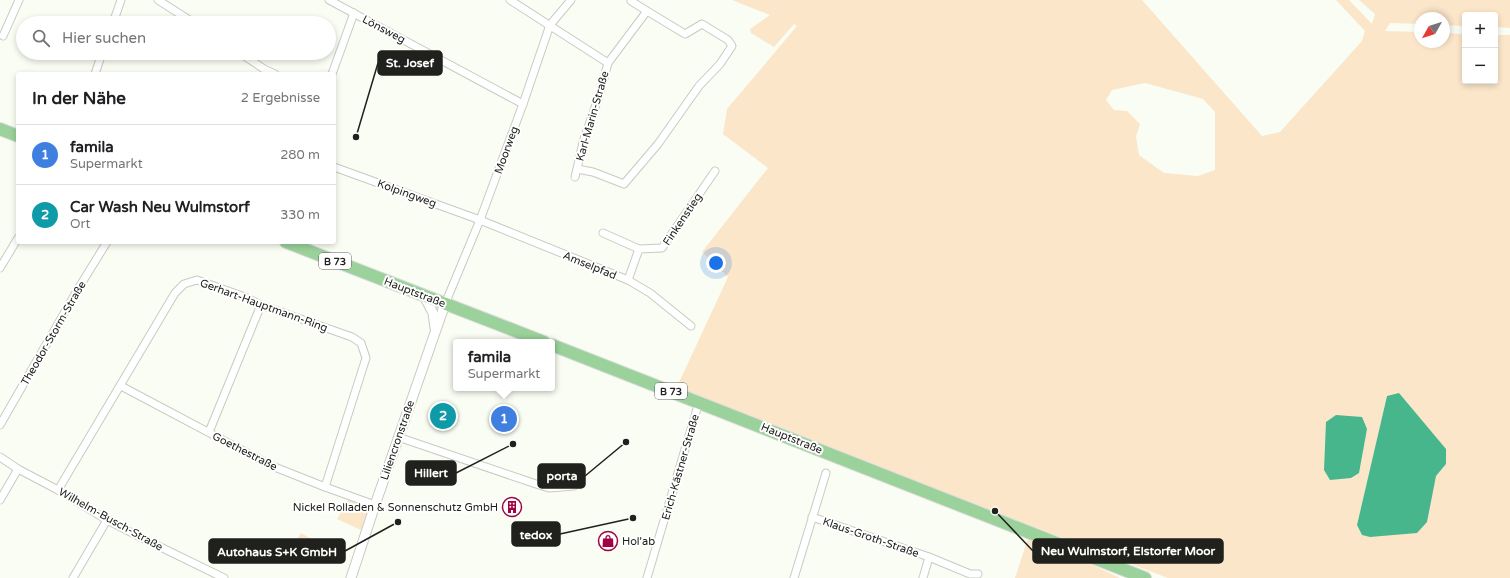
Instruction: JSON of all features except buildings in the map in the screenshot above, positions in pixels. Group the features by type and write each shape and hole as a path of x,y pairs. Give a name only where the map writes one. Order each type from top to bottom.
{"main road":[{"path":"0,129 16,135"},
{"name":"Hauptstraße","path":"291,244 536,339"},
{"name":"Hauptstraße","path":"555,346 1146,578"}],"street":[{"path":"3,36 19,0"},
{"path":"115,16 121,0"},
{"path":"158,0 183,16"},
{"name":"Lönsweg","path":"329,0 523,104"},
{"path":"510,0 608,63 647,11 632,1"},
{"name":"Moorweg","path":"445,304 480,220 523,104 550,25 572,0"},
{"name":"Karl-Marin-Straße","path":"577,169 593,172 624,184 658,144 699,86 720,64 732,46 728,40 702,24 685,34 647,11"},
{"path":"333,72 354,13"},
{"path":"96,72 100,60"},
{"path":"249,60 263,71"},
{"name":"Karl-Marin-Straße","path":"575,178 583,142 608,63"},
{"name":"Kolpingweg","path":"336,168 480,220"},
{"name":"Finkenstieg","path":"603,233 639,248 662,248 715,171"},
{"name":"Amselpfad","path":"480,220 628,280 650,292 691,326"},
{"path":"0,268 16,241"},
{"name":"Theodor-Storm-Straße","path":"0,425 106,244"},
{"path":"628,280 639,248"},
{"name":"Gerhart-Hauptmann-Ring","path":"58,490 175,293 184,284 197,280 244,297 261,305 352,337 361,343 366,358 325,487"},
{"path":"424,296 433,313 435,329"},
{"name":"Liliencronstraße","path":"351,578 435,329 445,304"},
{"path":"209,432 261,305"},
{"name":"Goethestraße","path":"120,386 272,466 375,505"},
{"name":"Erich-Kästner-Straße","path":"647,578 699,402"},
{"path":"398,437 549,488 574,486"},
{"name":"Wilhelm-Busch-Straße","path":"0,457 18,469 58,490 107,520 224,578"},
{"path":"0,500 18,469"},
{"path":"794,578 826,472"},
{"name":"Klaus-Groth-Straße","path":"812,517 929,557 970,574 978,574"},
{"path":"73,578 107,520"},
{"name":"Klaus-Groth-Straße","path":"923,578 929,557"}],"shaded area":[{"path":"732,0 1142,0 1262,136 1280,132 1362,41 1365,31 1336,0 1349,0 1372,24 1375,14 1359,0 1510,0 1510,28 1498,27 1498,12 1462,12 1462,26 1450,25 1450,12 1414,12 1414,24 1390,23 1385,31 1414,32 1414,48 1450,48 1450,33 1462,34 1462,84 1498,84 1498,35 1510,35 1510,578 1168,578 675,391 728,277 702,252 768,168 723,134 727,109 797,26 794,24 774,47 751,33 750,29 770,15","holes":["1145,83 1203,99 1215,112 1215,170 1198,176 1164,173 1139,155 1136,137 1140,124 1127,111 1114,110 1106,100 1112,90","1387,396 1446,464 1436,476 1362,535 1357,525"]},
{"path":"1399,393 1446,449 1446,464 1436,476 1427,522 1417,533 1370,537 1362,535 1357,525 1387,396"},
{"path":"1336,415 1362,417 1367,429 1359,473 1351,478 1330,480 1324,470 1326,422"},
{"path":"349,499 369,506 361,530 337,519"},
{"path":"301,533 316,542 308,556 293,547"},
{"path":"1029,535 1120,578 1015,578"}],"place":[{"name":"St. Josef","path":"356,137"},
{"name":"Car Wash Neu Wulmstorf","path":"443,416"},
{"name":"famila","path":"504,419"},
{"name":"porta","path":"626,442"},
{"name":"Hillert","path":"513,444"},
{"name":"Nickel Rolladen & Sonnenschutz GmbH","path":"512,507"},
{"name":"Neu Wulmstorf, Elstorfer Moor","path":"995,511"},
{"name":"tedox","path":"633,518"},
{"name":"Autohaus S+K GmbH","path":"398,522"},
{"name":"Hol'ab","path":"608,541"}]}
